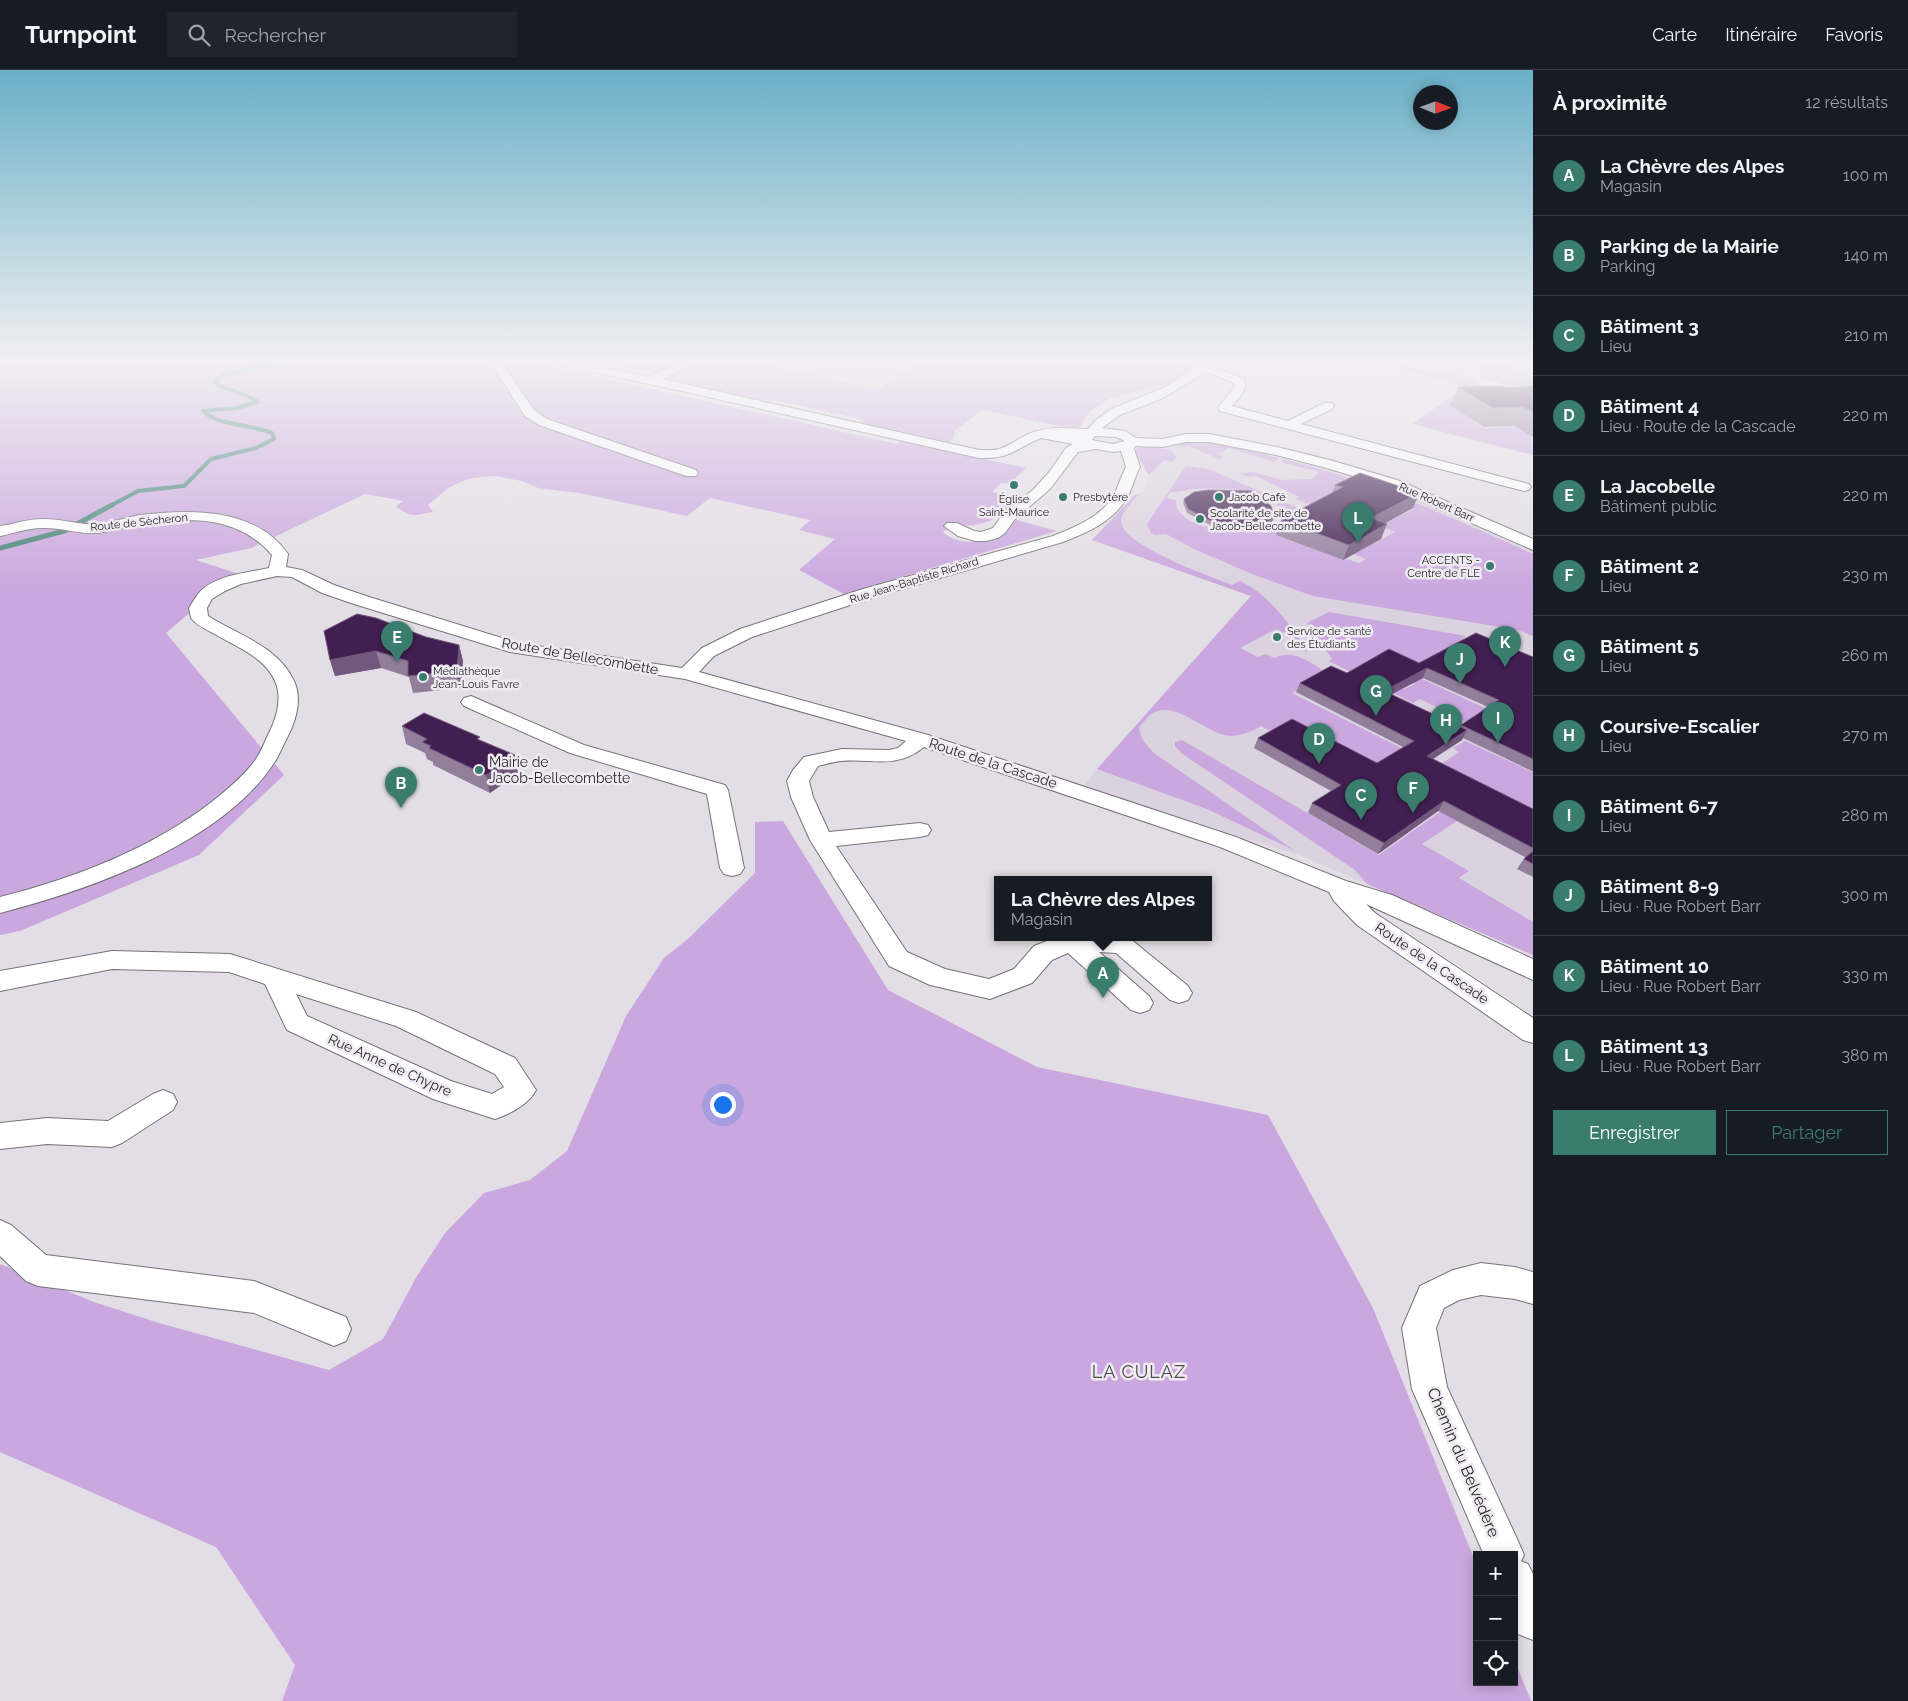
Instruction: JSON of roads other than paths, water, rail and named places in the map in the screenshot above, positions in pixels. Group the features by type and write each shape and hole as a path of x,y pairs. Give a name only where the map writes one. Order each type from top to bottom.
{"street":[{"path":"583,436 691,474"},
{"path":"900,436 979,454 996,455 1008,452 1035,436"},
{"path":"1060,436 1094,440 1118,456 1124,462 1128,474"},
{"path":"1094,440 1095,436"},
{"path":"952,526 963,534 974,537 986,536 998,531 1007,518 1026,505 1053,476 1070,451 1106,436"},
{"path":"1126,436 1129,444"},
{"path":"1337,436 1524,487"},
{"name":"Rue Robert Barr","path":"1094,440 1112,448 1129,444 1163,443 1197,437 1277,451 1346,468 1392,482 1533,545"},
{"name":"Rue Jean-Baptiste Richard","path":"686,674 708,652 746,633 869,593 1058,539 1077,531 1111,509 1120,496 1128,474 1133,467 1133,460 1127,452 1129,444"},
{"name":"Route de Sècheron","path":"0,531 42,523 77,528 98,528 139,520 180,516 212,518 231,521 253,529 272,543 280,554 277,572"},
{"name":"Route de Bellecombette","path":"0,905 80,881 157,847 217,809 257,772 280,737 288,699 285,682 279,671 257,651 210,626 200,618 198,608 206,596 219,587 256,574 296,573 328,589 360,600 516,648 686,674"},
{"name":"Route de la Cascade","path":"686,674 922,739 1228,842 1338,887 1383,901 1533,970"},
{"path":"471,702 578,750 717,790 732,868"},
{"path":"922,739 905,752 889,756 842,755 811,761 803,770 798,781 802,797 821,840 898,959 939,978 990,989 1023,976 1042,953 1071,941 1122,944 1179,993"},
{"path":"821,840 920,830"},
{"name":"Route de la Cascade","path":"1338,887 1342,895 1366,919 1533,1032"},
{"path":"1071,941 1140,1003"},
{"name":"Rue Anne de Chypre","path":"0,981 112,960 230,963 406,1019 505,1066 522,1090 495,1106 443,1091 297,1023 276,979"},
{"path":"0,1136 47,1131 112,1134 163,1102"},
{"path":"0,1235 38,1270 254,1297 334,1329"},
{"name":"Chemin du Belvédère","path":"1502,1551 1430,1389 1419,1328 1432,1297 1453,1286 1481,1279 1516,1283 1533,1288"},
{"path":"1518,1587 1533,1619"}],"waterway":[{"path":"110,506 138,491 184,486 211,459 256,448 274,439 273,436"},
{"path":"0,548 64,531 112,505"}],"place":[{"name":"Église Saint-Maurice","path":"1014,485"},
{"name":"Presbytère","path":"1063,497"},
{"name":"Jacob Café","path":"1219,497"},
{"name":"Scolarité de site de Jacob-Bellecombette","path":"1200,519"},
{"name":"Bâtiment 13","path":"1358,543"},
{"name":"ACCENTS - Centre de FLE","path":"1490,566"},
{"name":"Service de santé des Étudiants","path":"1277,637"},
{"name":"La Jacobelle","path":"397,662"},
{"name":"Bâtiment 10","path":"1505,667"},
{"name":"Médiathèque Jean-Louis Favre","path":"423,677"},
{"name":"Bâtiment 8-9","path":"1460,684"},
{"name":"Bâtiment 5","path":"1376,716"},
{"name":"Bâtiment 6-7","path":"1498,743"},
{"name":"Coursive-Escalier","path":"1446,745"},
{"name":"Bâtiment 4","path":"1319,764"},
{"name":"Mairie de Jacob-Bellecombette","path":"479,770"},
{"name":"Parking de la Mairie","path":"401,808"},
{"name":"Bâtiment 2","path":"1413,813"},
{"name":"Bâtiment 3","path":"1361,820"},
{"name":"La Chèvre des Alpes","path":"1103,998"}],"district":[{"name":"LA CULAZ","path":"1139,1372"}]}
